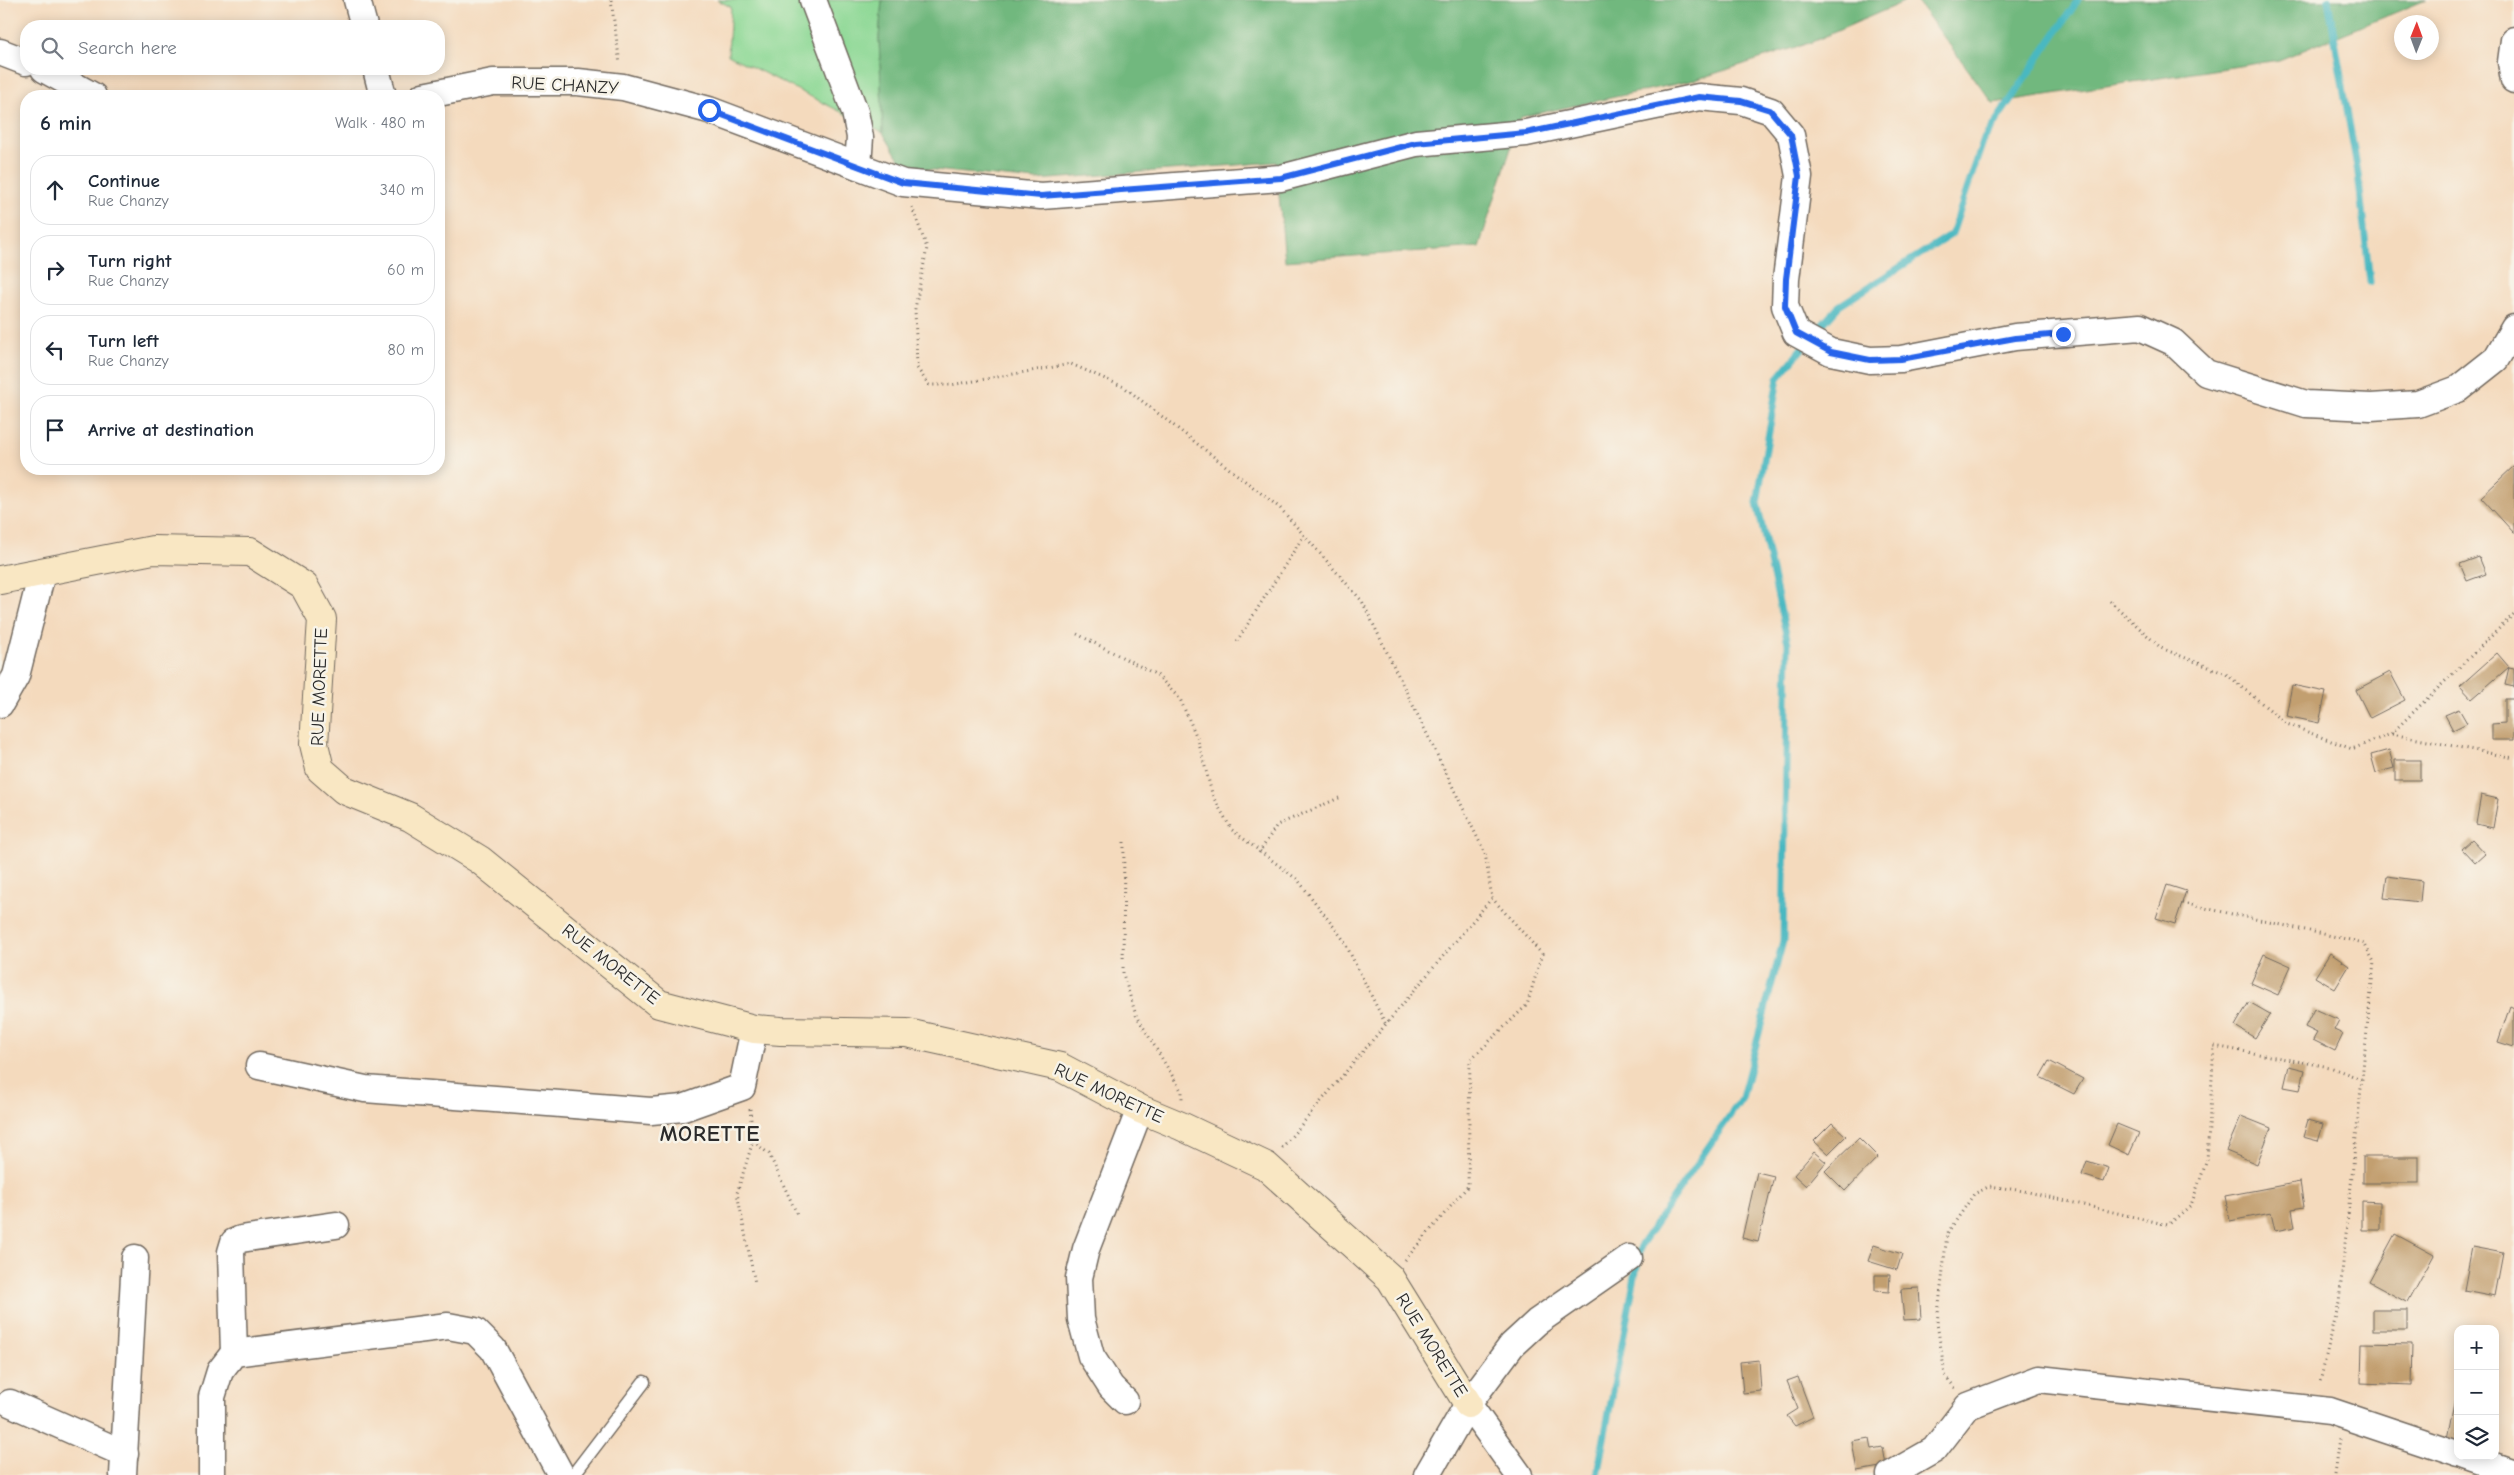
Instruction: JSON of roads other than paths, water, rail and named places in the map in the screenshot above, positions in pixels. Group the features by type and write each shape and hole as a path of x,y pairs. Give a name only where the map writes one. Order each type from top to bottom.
{"street":[{"path":"357,0 362,20"},
{"path":"813,0 855,112 860,137 858,166"},
{"path":"2514,40 2511,62 2514,80"},
{"path":"0,52 20,60"},
{"path":"55,75 82,90"},
{"path":"378,75 381,90"},
{"name":"RUE CHANZY","path":"445,92 492,82 578,82 623,87 709,110 903,183 1041,196 1278,179 1416,143 1526,133 1699,97 1741,101 1770,110 1791,135 1799,176 1786,279 1785,306 1796,333 1831,352 1870,360 1901,359 2015,338 2140,327 2173,342 2206,373 2306,404 2371,407 2418,404 2458,389 2496,359 2514,328"},
{"name":"RUE MORETTE","path":"0,580 153,550 250,552 304,586 322,620 314,744 320,769 344,790 410,817 480,860 659,1004 754,1029 780,1032 908,1033 1060,1068 1140,1110 1181,1126 1266,1166 1390,1278 1468,1404"},
{"path":"0,704 16,676 42,572"},
{"path":"260,1066 365,1089 651,1111 683,1108 742,1087 754,1029"},
{"path":"1125,1401 1111,1387 1090,1356 1081,1319 1079,1278 1086,1249 1140,1110"},
{"path":"212,1475 212,1397 220,1371 234,1353 231,1252 234,1242 241,1238 336,1225"},
{"path":"10,1404 124,1465 135,1258"},
{"path":"1427,1475 1468,1404 1512,1345 1537,1322 1629,1258"},
{"path":"234,1353 448,1326 475,1332 493,1349 561,1475"},
{"path":"1890,1475 1934,1450 1968,1406 2039,1379 2330,1411 2454,1453"},
{"path":"1468,1404 1519,1475"},
{"path":"2477,1460 2514,1473"}],"lane":[{"path":"573,1475 644,1382"}],"waterway":[{"path":"1813,335 1839,306 1952,234 1984,139 2078,0"},
{"path":"2328,0 2358,173 2370,282"},
{"path":"1597,1475 1641,1245 1742,1098 1783,941 1788,643 1757,503 1778,378 1806,344"}],"district":[{"name":"MORETTE","path":"710,1133"}]}
